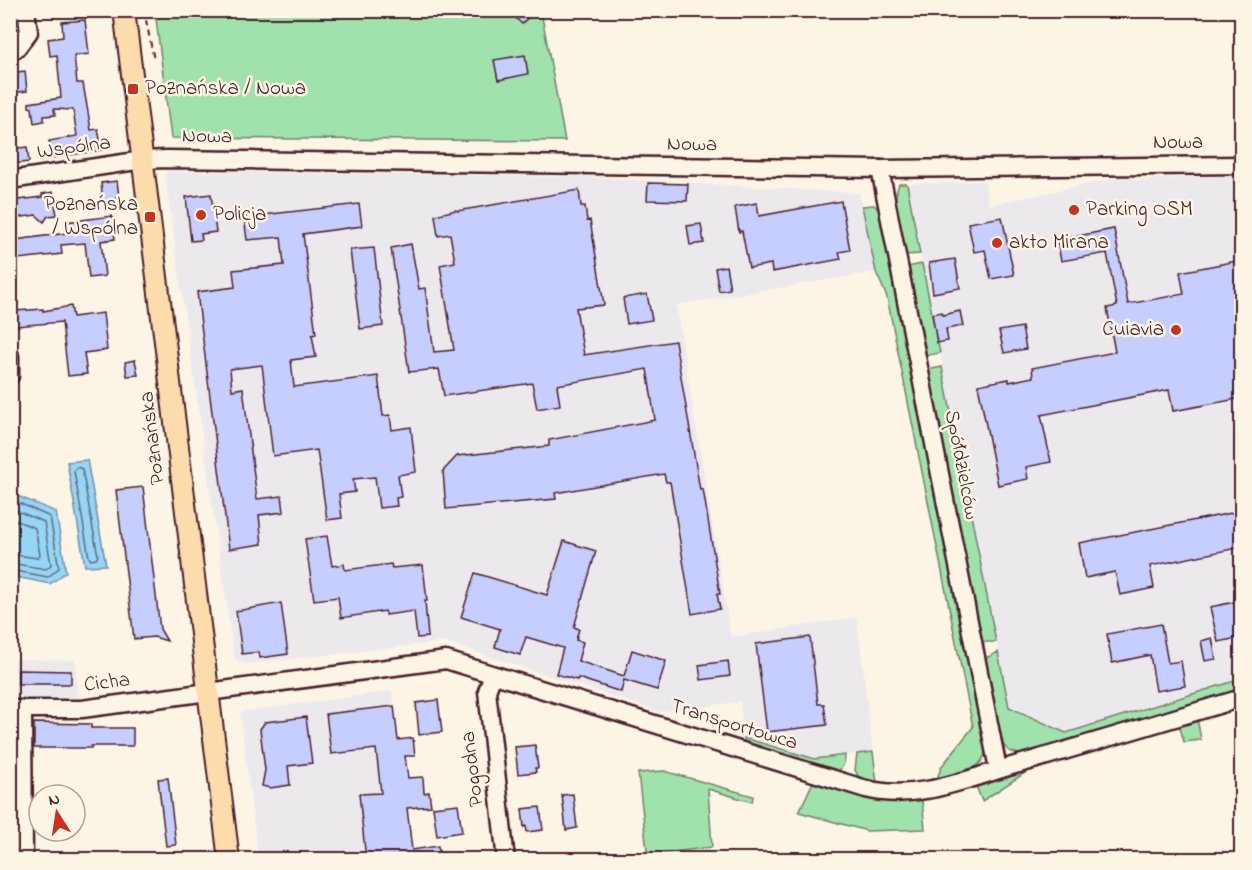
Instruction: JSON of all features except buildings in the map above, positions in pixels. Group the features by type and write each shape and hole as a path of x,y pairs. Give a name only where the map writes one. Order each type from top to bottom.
{"main road":[{"name":"Poznańska","path":"124,10 229,860"}],"street":[{"path":"17,45 29,32 26,10"},
{"name":"Nowa","path":"143,160 880,169 1242,165"},
{"name":"Wspólna","path":"10,180 143,160"},
{"name":"Spółdzielców","path":"880,169 998,769"},
{"path":"10,356 10,376"},
{"name":"Transportowca","path":"208,693 446,660 876,791 900,793 937,790 998,769 1242,698"},
{"name":"Pogodna","path":"493,675 487,691 506,860"},
{"name":"Cicha","path":"17,709 82,709 208,693"},
{"path":"17,709 24,860"}],"path":[{"path":"144,10 154,60"}],"shaded area":[{"path":"168,171 590,177 859,193 876,272 676,305 731,637 857,617 873,752 815,759 744,738 740,702 660,712 445,642 244,664 234,658 165,176"},
{"path":"1132,175 1133,180 1241,175 1241,679 1066,733 1009,707 907,184 985,181 989,205"},
{"path":"10,659 75,660 78,697 11,699"},
{"path":"392,691 413,859 258,859 240,712"},
{"path":"10,728 17,728 18,859 11,859"}],"green space":[{"path":"155,11 541,11 565,141 171,138"},
{"path":"899,184 907,184 920,254 905,255 896,210"},
{"path":"874,205 883,214 986,748 980,763 974,768 960,775 936,781 942,766 973,727 887,297 876,272 862,206"},
{"path":"922,264 940,353 924,356 907,267"},
{"path":"942,367 996,642 979,642 927,370"},
{"path":"998,652 1009,707 1066,733 1241,679 1241,692 1022,755 1009,751 999,741 982,660"},
{"path":"1197,718 1201,740 1184,742 1179,724"},
{"path":"744,738 815,759 845,755 845,761 843,766 834,773 745,745"},
{"path":"873,752 877,783 860,780 855,770 857,754"},
{"path":"1034,767 982,801 976,786"},
{"path":"664,771 753,796 752,802 708,789 712,847 658,854 659,859 648,859 638,773"},
{"path":"813,782 882,800 922,800 925,829 867,831 799,812"}],"water":[{"path":"87,460 106,565 85,566 67,462"},
{"path":"11,473 15,495 56,512 66,572 50,584 11,576"}],"place":[{"name":"Poznańska / Nowa","path":"133,89"},
{"name":"Parking OSM","path":"1074,210"},
{"name":"Policja","path":"201,215"},
{"name":"Poznańska / Wspólna","path":"150,217"},
{"name":"akto Mirana","path":"997,243"},
{"name":"Cuiavia","path":"1176,330"}]}
